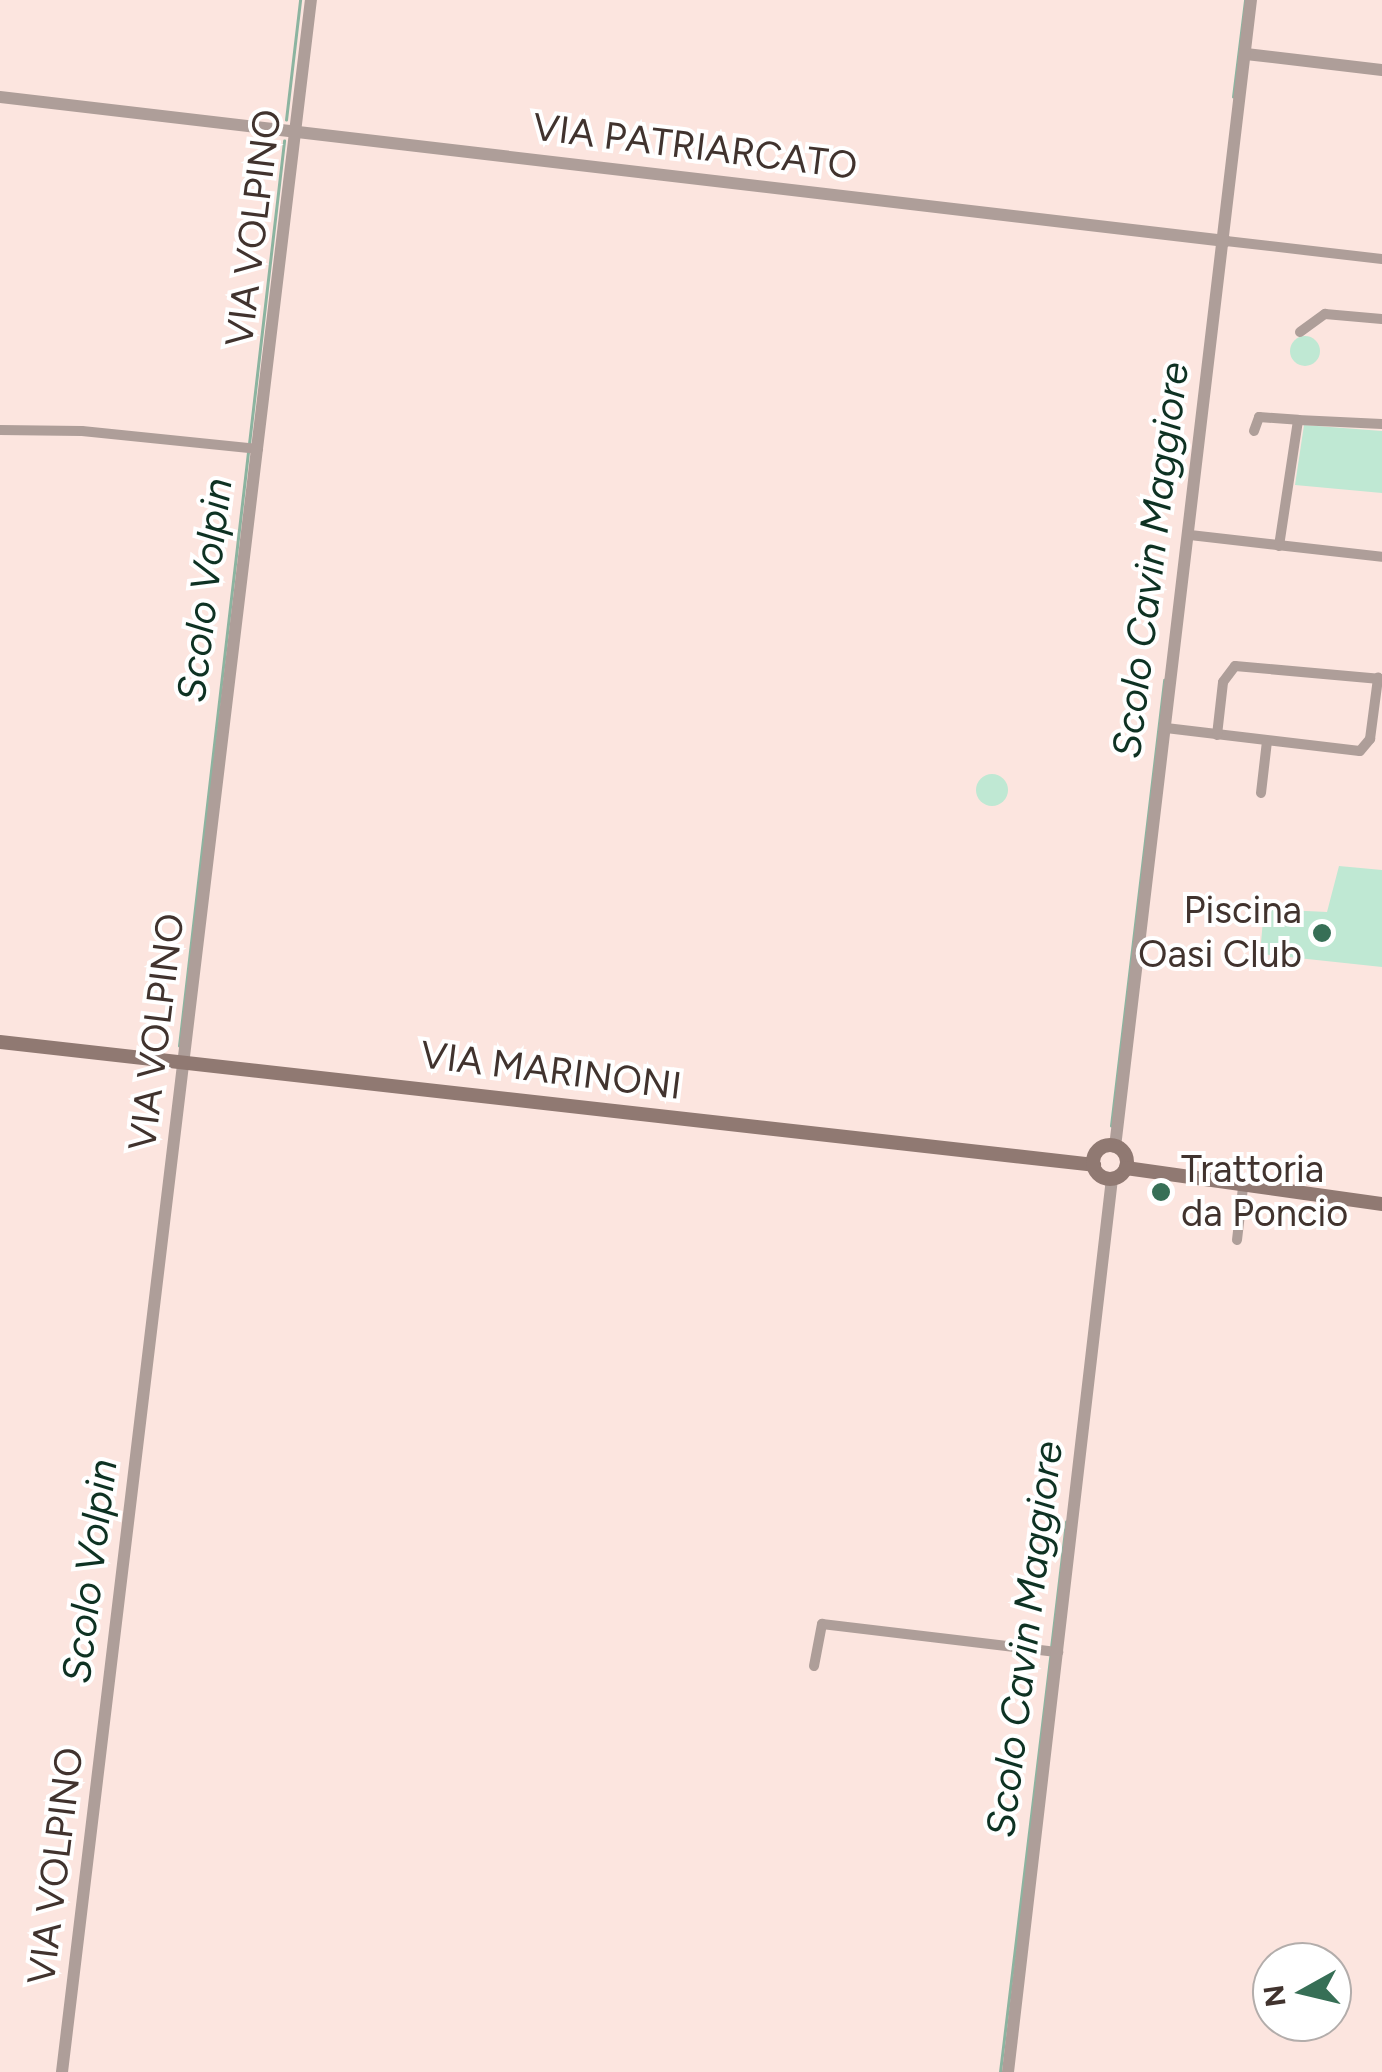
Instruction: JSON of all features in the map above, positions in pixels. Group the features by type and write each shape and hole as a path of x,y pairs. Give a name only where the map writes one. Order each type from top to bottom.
{"main road":[{"name":"VIA MARINONI","path":"0,1042 187,1060 1094,1165"},
{"path":"1126,1168 1126,1157 1115,1146 1099,1150 1094,1165 1112,1179 1126,1168 1382,1204"}],"street":[{"name":"VIA VOLPINO","path":"62,2072 187,1060 251,449 311,0"},
{"path":"1115,1146 1190,535 1219,240 1251,0"},
{"path":"1246,54 1382,70"},
{"name":"VIA PATRIARCATO","path":"0,97 1382,260"},
{"path":"1300,332 1326,314 1382,319"},
{"path":"1254,432 1259,416 1382,424"},
{"path":"1279,546 1298,420"},
{"path":"0,430 82,431 251,449"},
{"path":"1190,535 1382,557"},
{"path":"1166,728 1217,735 1267,741 1365,748 1380,678 1235,666 1223,682 1217,735"},
{"path":"1261,793 1267,741"},
{"path":"1008,2072 1052,1651 1112,1179"},
{"path":"1236,1240 1243,1187"},
{"path":"814,1666 822,1624 1052,1651"}],"green space":[{"path":"1305,336 1316,340 1320,351 1316,362 1305,366 1294,362 1290,351 1294,340"},
{"path":"1304,425 1382,431 1382,493 1295,485"},
{"path":"992,774 1003,779 1008,790 1003,801 992,806 981,801 976,790 981,779"},
{"name":"Piscina Oasi Club","path":"1339,866 1382,870 1382,967 1260,954 1264,909 1327,912"}],"waterway":[{"name":"Scolo Volpin","path":"286,120 300,0"},
{"name":"Scolo Cavin Maggiore","path":"1233,97 1245,0"},
{"name":"Scolo Volpin","path":"249,444 284,141"},
{"name":"Scolo Volpin","path":"179,1046 248,452"},
{"name":"Scolo Cavin Maggiore","path":"1111,1126 1164,680"},
{"name":"Scolo Cavin Maggiore","path":"1051,1648 1066,1522"},
{"name":"Scolo Cavin Maggiore","path":"1000,2072 1050,1656"}],"place":[{"name":"Piscina Oasi Club","path":"1322,933"},
{"name":"Trattoria da Poncio","path":"1161,1192"}]}
